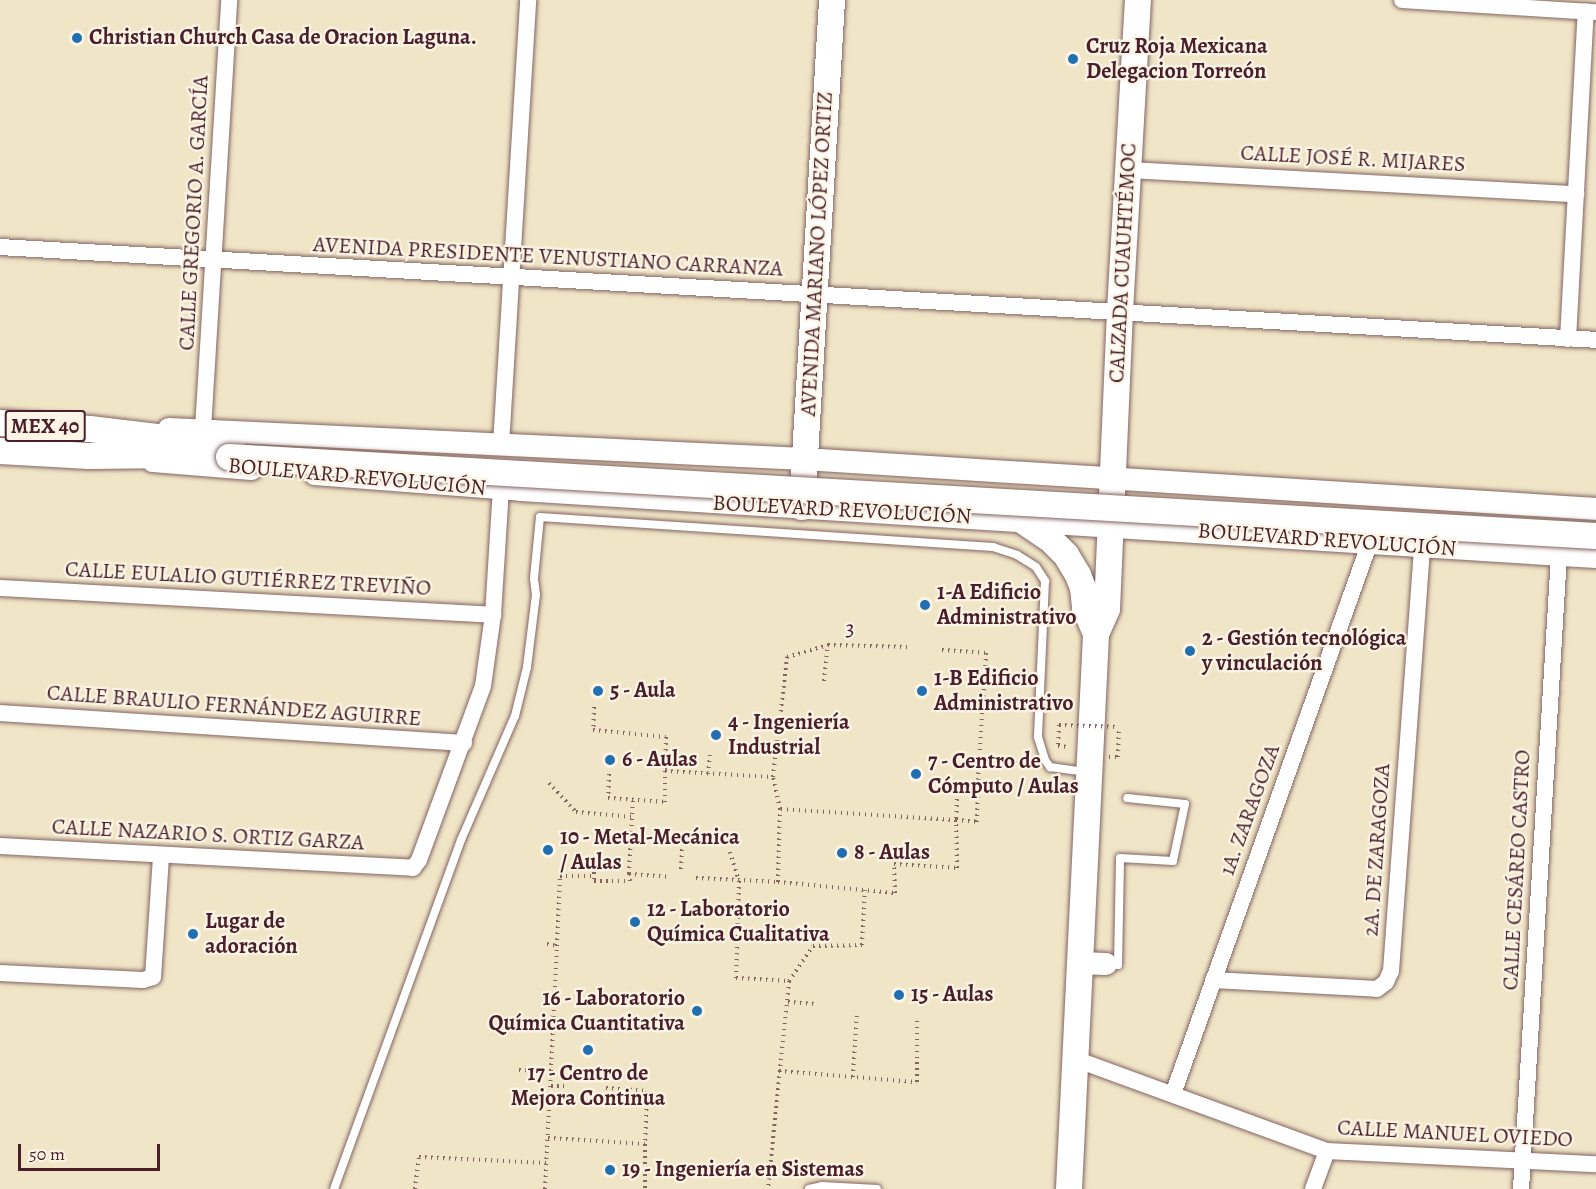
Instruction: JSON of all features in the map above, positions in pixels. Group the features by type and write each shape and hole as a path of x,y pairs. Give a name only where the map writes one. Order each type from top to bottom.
{"main road":[{"name":"AVENIDA MARIANO LÓPEZ ORTIZ","path":"801,507 832,0"},
{"name":"CALZADA CUAUHTÉMOC","path":"1096,634 1107,609 1114,479 1112,465 1138,0"},
{"name":"MEX 40","path":"0,423 90,429 203,429 804,459 1596,509"},
{"name":"BOULEVARD REVOLUCIÓN","path":"90,429 231,451 1596,536"},
{"name":"BOULEVARD REVOLUCIÓN","path":"0,451 501,489 1596,557"},
{"name":"BOULEVARD REVOLUCIÓN","path":"89,456 231,451 1596,522"},
{"path":"1275,537 1267,519 1266,509 1271,492 1278,489"},
{"path":"1023,521 1050,539 1066,555 1083,588 1085,608 1096,634 1069,1189"},
{"path":"1080,963 1106,964"}],"street":[{"name":"CALLE GREGORIO A. GARCÍA","path":"203,429 229,0"},
{"path":"501,445 528,0"},
{"path":"1401,0 1591,12 1576,194 1568,339"},
{"name":"CALLE JOSÉ R. MIJARES","path":"1128,170 1576,194"},
{"name":"AVENIDA PRESIDENTE VENUSTIANO CARRANZA","path":"0,247 1596,340"},
{"path":"464,743 483,686 493,615 501,489"},
{"name":"1A. ZARAGOZA","path":"1173,1094 1370,543"},
{"name":"2A. DE ZARAGOZA","path":"1213,980 1377,988 1386,982 1391,971 1422,546"},
{"name":"CALLE CESÁREO CASTRO","path":"1521,1189 1559,555"},
{"name":"CALLE EULALIO GUTIÉRREZ TREVIÑO","path":"0,588 493,615"},
{"name":"CALLE BRAULIO FERNÁNDEZ AGUIRRE","path":"0,713 464,743"},
{"name":"CALLE NAZARIO S. ORTIZ GARZA","path":"0,846 413,868 420,860 464,743"},
{"path":"0,973 148,980 153,977 161,855"},
{"name":"CALLE MANUEL OVIEDO","path":"1075,1059 1327,1151 1596,1164"},
{"path":"1313,1189 1327,1151"}],"lane":[{"path":"334,1189 461,840 515,716 527,667 536,595 534,578 540,517 993,547 1017,555 1036,567 1045,581 1038,737 1050,767 1089,772"},
{"path":"1106,964 1118,965 1120,858 1173,861 1185,804 1127,798"},
{"path":"809,1189 822,1186 877,1189"}],"path":[{"path":"778,882 780,809 773,777 787,657 828,645"},
{"name":"3","path":"824,681 828,645 907,647"},
{"path":"780,809 977,822 986,652 942,650"},
{"path":"594,707 593,730 666,737 665,802 608,798 609,774"},
{"path":"1058,746 1059,725 1119,727 1118,757"},
{"path":"708,774 710,755"},
{"path":"979,760 1050,767"},
{"path":"665,771 773,777"},
{"path":"549,783 576,812 581,810 632,817"},
{"path":"696,878 778,882 895,893 894,864 957,868 957,793"},
{"path":"594,866 594,881 630,881 633,800"},
{"path":"681,869 682,849"},
{"path":"730,852 740,880 736,978 789,981"},
{"path":"629,874 671,877"},
{"path":"546,1189 560,876 594,876"},
{"path":"768,1189 789,981 813,946 862,945 865,890"},
{"path":"547,944 556,945"},
{"path":"788,1002 815,1004"},
{"path":"853,1077 858,1013"},
{"path":"779,1071 917,1082 918,1017"},
{"path":"519,1070 551,1071"},
{"path":"551,1086 566,1086"},
{"path":"606,1088 647,1091 645,1189"},
{"path":"548,1138 645,1144"},
{"path":"415,1189 419,1156 547,1163"}],"place":[{"name":"Christian Church Casa de Oracion Laguna.","path":"77,38"},
{"name":"Cruz Roja Mexicana Delegacion Torreón","path":"1073,59"},
{"name":"1-A Edificio Administrativo","path":"925,605"},
{"name":"2 - Gestión tecnológica y vinculación","path":"1190,651"},
{"name":"5 - Aula","path":"598,691"},
{"name":"1-B Edificio Administrativo","path":"922,691"},
{"name":"4 - Ingeniería Industrial","path":"716,735"},
{"name":"6 - Aulas","path":"610,760"},
{"name":"7 - Centro de Cómputo / Aulas","path":"916,774"},
{"name":"10 - Metal-Mecánica / Aulas","path":"548,850"},
{"name":"8 - Aulas","path":"842,853"},
{"name":"12 - Laboratorio Química Cualitativa","path":"635,922"},
{"name":"Lugar de adoración","path":"193,934"},
{"name":"15 - Aulas","path":"899,995"},
{"name":"16 - Laboratorio Química Cuantitativa","path":"697,1011"},
{"name":"17 - Centro de Mejora Continua","path":"588,1050"},
{"name":"19 - Ingeniería en Sistemas","path":"610,1170"}]}
